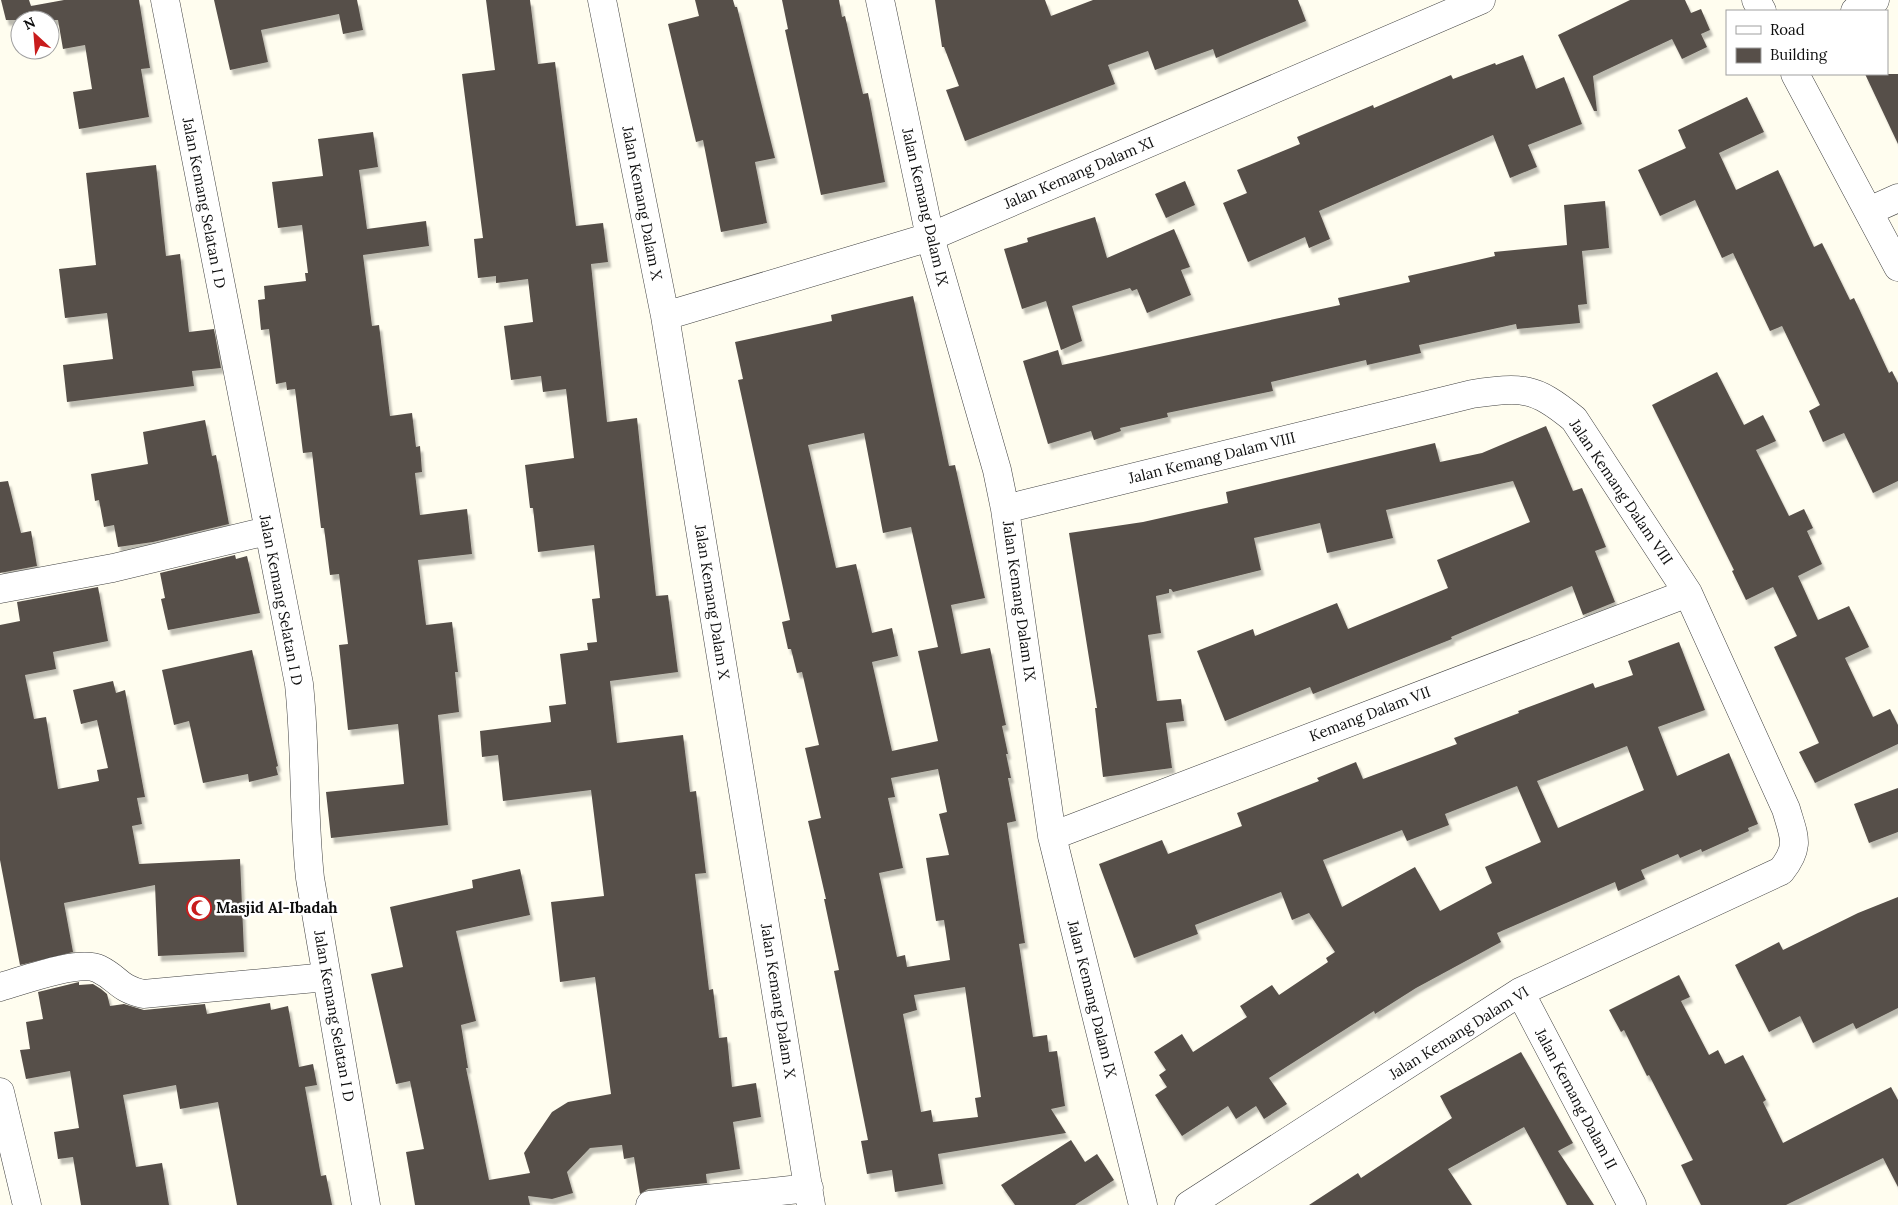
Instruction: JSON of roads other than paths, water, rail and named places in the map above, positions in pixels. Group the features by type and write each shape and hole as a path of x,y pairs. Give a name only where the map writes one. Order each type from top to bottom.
{"street":[{"name":"Jalan Kemang Selatan I D","path":"165,0 267,531 299,684 303,722 306,838 327,977 366,1205"},
{"name":"Jalan Kemang Dalam X","path":"602,0 665,316 810,1196"},
{"name":"Jalan Kemang Dalam IX","path":"880,0 930,237 996,470 1005,509 1052,836 1143,1205"},
{"name":"Jalan Kemang Dalam XI","path":"665,316 930,237 1481,0"},
{"path":"1857,10 1875,0"},
{"path":"1796,75 1898,267"},
{"path":"1869,210 1898,198"},
{"name":"Jalan Kemang Dalam VIII","path":"1005,509 1472,394 1522,389 1557,404 1574,419 1688,592 1786,809 1795,839 1792,856"},
{"path":"0,589 113,568 267,531"},
{"name":"Kemang Dalam VII","path":"1052,836 1688,592"},
{"name":"Jalan Kemang Dalam VI","path":"1189,1205 1520,992 1781,871 1792,856"},
{"path":"0,986 53,972 87,967 98,968 120,986 143,994 327,977"},
{"name":"Jalan Kemang Dalam II","path":"1520,992 1632,1205"},
{"path":"0,1092 27,1205"},
{"path":"650,1205 810,1196"}],"place":[{"name":"Masjid Al-Ibadah","path":"199,908"}]}
